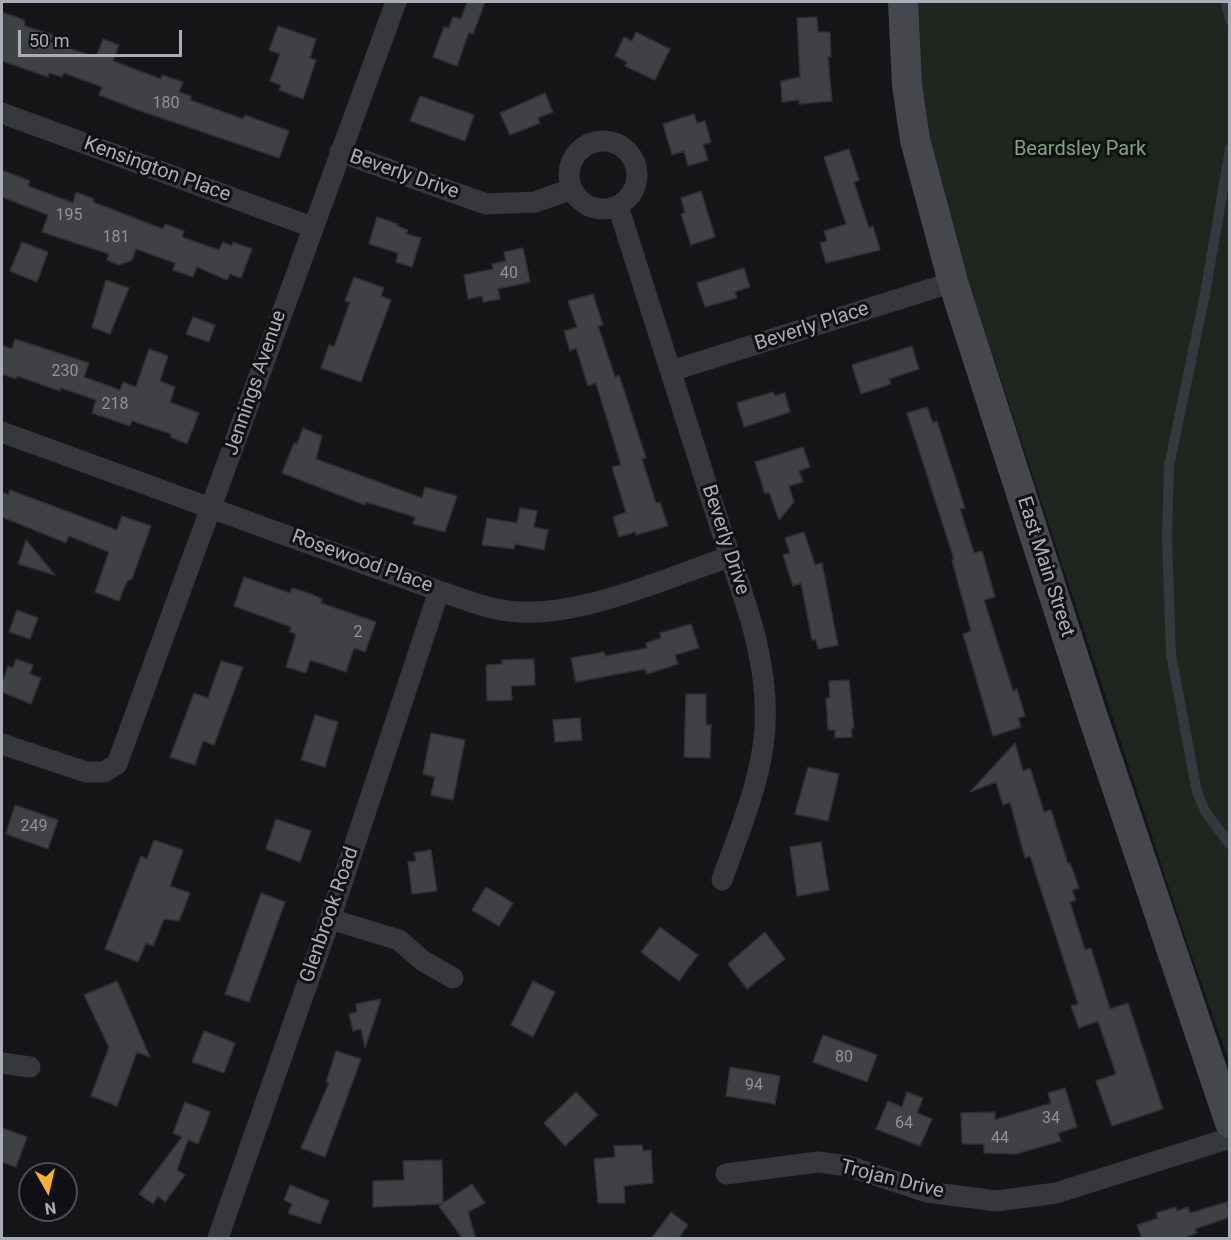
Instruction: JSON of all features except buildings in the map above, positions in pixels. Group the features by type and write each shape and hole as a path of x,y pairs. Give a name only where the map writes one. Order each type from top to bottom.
{"main road":[{"name":"East Main Street","path":"903,2 907,85 915,140 952,282 1096,726 1230,1123"}],"street":[{"name":"Jennings Avenue","path":"2,744 86,772 104,772 117,764 396,2"},
{"name":"Kensington Place","path":"2,113 312,227"},
{"path":"604,140 615,142 633,157 638,179 634,190 618,206 597,208 586,204 572,189 570,166 582,147 604,140"},
{"name":"Beverly Drive","path":"340,152 486,204 536,202 572,189"},
{"name":"Beverly Drive","path":"618,206 729,556 758,639 763,668 765,727 762,760 722,880"},
{"name":"Beverly Place","path":"671,371 952,282"},
{"name":"Rosewood Place","path":"2,432 439,591 497,609 536,612 608,598 729,556"},
{"name":"Glenbrook Road","path":"218,1239 330,919 439,591"},
{"path":"330,919 399,940 423,961 453,978"},
{"path":"2,1063 30,1067"},
{"name":"Trojan Drive","path":"726,1174 818,1162 848,1166 927,1192 997,1201 1056,1193 1230,1138"}],"lane":[{"path":"1226,2 1230,20"},
{"path":"1230,149 1205,294 1169,466 1167,538 1171,654 1197,792 1205,811 1230,845"}],"green space":[{"name":"Beardsley Park","path":"909,2 1229,2 1229,1061 1189,948 927,156"}]}
